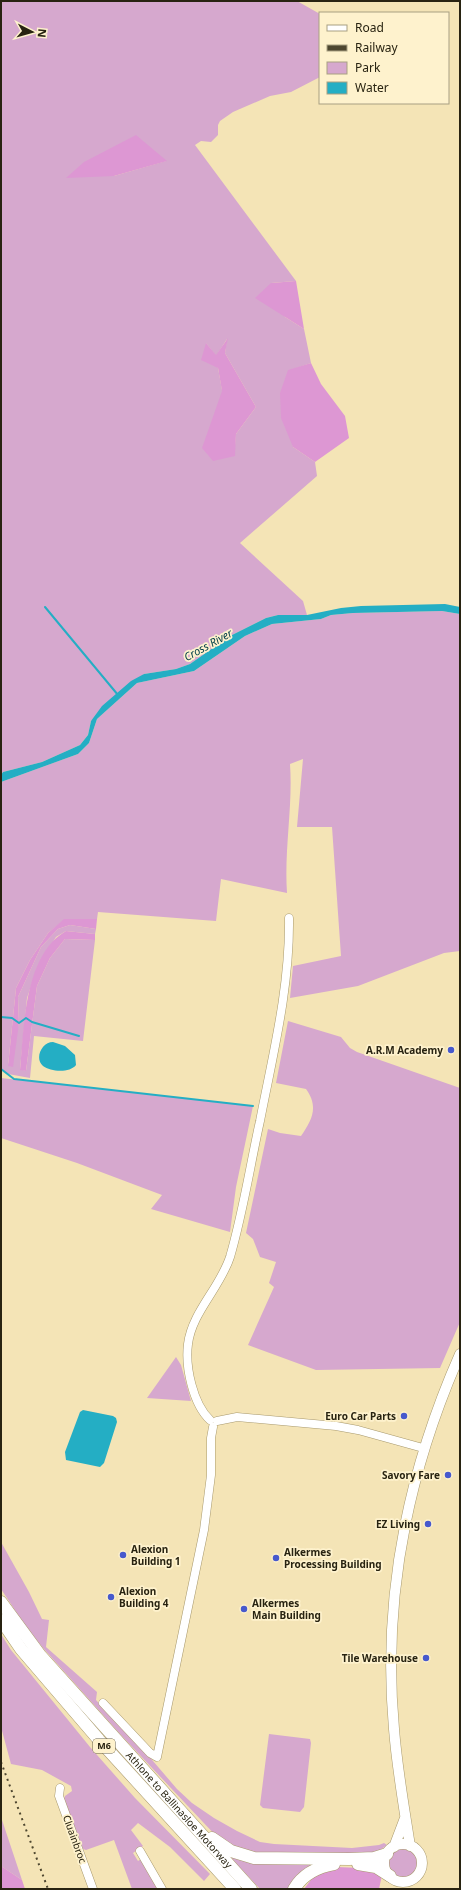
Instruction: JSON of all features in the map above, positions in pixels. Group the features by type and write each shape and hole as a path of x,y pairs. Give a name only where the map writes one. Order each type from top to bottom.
{"highway":[{"name":"Athlone to Ballinasloe Motorway","path":"1,1602 40,1655 251,1889"},
{"name":"Athlone to Ballinasloe Motorway","path":"1,1620 21,1649 94,1734 235,1889"},
{"path":"188,1818 222,1846 245,1856 277,1859 349,1859 374,1858 390,1851"},
{"path":"294,1889 300,1880 315,1869 337,1863 364,1864 376,1867 392,1881"}],"main road":[{"path":"405,1818 384,1865 392,1881 403,1885 417,1876 421,1865 420,1857 410,1846 405,1818 394,1727 391,1637 394,1593 400,1545 410,1494 423,1448 447,1382 460,1354"},
{"path":"390,1851 400,1845 410,1846"}],"street":[{"path":"213,1423 202,1412 195,1395 187,1363 188,1343 194,1324 225,1269 237,1231 281,1018 289,946 289,918"},
{"path":"213,1423 237,1417 336,1426 358,1430 423,1448"},
{"path":"103,1703 150,1753 157,1757 204,1530 211,1475 211,1438 213,1423"},
{"name":"Cluainbroc","path":"60,1788 59,1796 93,1889"},
{"path":"140,1851 162,1889"}],"green space":[{"path":"1,1 297,1 319,13 319,78 291,92 270,96 233,112 220,121 218,125 218,135 211,142 201,141 195,145 296,281 271,283 285,317 304,329 311,363 288,371 293,447 315,462 317,476 240,543 303,601 307,615 278,615 266,618 230,636 190,664 176,669 144,674 91,721 88,735 80,745 42,762 3,772 1,775","holes":["166,161 114,176 76,176","227,339 225,353 256,407 236,434 234,456 218,368 206,343 216,356"]},
{"path":"442,611 460,614 460,951 444,953 358,986 290,998 293,966 341,956 332,827 297,827 303,759 290,764 291,780 286,877 287,893 221,879 216,921 98,912 97,919 64,920 48,933 30,960 16,988 8,1066 19,1023 18,997 41,947 58,929 70,925 96,929 95,934 66,931 56,937 37,968 27,998 20,1069 26,1071 37,986 50,958 65,939 95,940 83,1041 34,1036 30,1078 8,1074 2,1070 1,782 78,754 89,743 97,719 137,683 194,671 245,636 272,624 321,619 331,615 353,613"},
{"path":"288,1021 341,1037 350,1048 357,1052 460,1088 460,1322 440,1368 316,1370 248,1345 274,1287 269,1283 276,1262 260,1257 253,1239 246,1233 268,1129 280,1133 301,1136 311,1119 313,1108 310,1096 306,1089 276,1083"},
{"path":"1,1078 253,1106 236,1187 230,1232 151,1209 162,1195 77,1163 1,1138"},
{"path":"176,1357 181,1365 191,1401 147,1398"},
{"path":"1,1542 29,1592 42,1619 49,1620 46,1647 97,1692 96,1700 147,1754 177,1789 192,1803 214,1818 260,1842 352,1848 379,1845 384,1843 387,1845 379,1851 362,1857 242,1852 218,1838 120,1734 43,1648 24,1624 1,1589"},
{"path":"1,1634 11,1650 90,1747 135,1798 210,1874 204,1881 170,1847 138,1823 131,1830 143,1846 133,1853 138,1861 141,1859 160,1889 132,1889 114,1840 86,1850 83,1849 64,1799 65,1796 72,1791 71,1786 42,1770 11,1764 1,1727"},
{"path":"269,1734 310,1739 311,1743 304,1807 300,1812 263,1808 260,1805"},
{"path":"1,1817 22,1880 1,1866"},
{"path":"403,1848 414,1852 418,1863 414,1874 403,1878 392,1874 388,1863 392,1852"},
{"path":"227,1854 319,1862 292,1889 260,1889"}],"shaded area":[{"path":"136,135 167,161 114,176 66,178 84,162"},
{"path":"296,281 304,329 255,298 271,283"},
{"path":"228,338 225,353 256,407 236,434 235,456 213,461 202,448 222,391 218,368 201,360 206,343 216,355"},
{"path":"311,363 321,384 345,416 349,438 315,462 293,447 281,418 280,393 288,370"},
{"path":"64,919 97,919 96,929 70,925 58,929 41,947 18,997 19,1023 13,1067 8,1066 16,988 30,960 48,933"},
{"path":"66,931 95,934 95,940 65,939 50,958 37,986 26,1071 20,1070 25,1013 34,974 42,957 52,942"},
{"path":"1,1866 22,1880 25,1889 1,1889"},
{"path":"337,1867 360,1868 382,1875 379,1889 304,1889 313,1877"}],"water":[{"path":"445,604 460,607 460,614 442,611 353,613 331,615 321,619 272,624 245,636 194,671 137,683 97,719 89,743 78,754 1,782 1,775 3,772 42,762 80,745 88,735 91,721 102,706 131,681 144,674 176,669 190,664 230,636 266,618 278,615 307,615 341,608 361,606"},
{"path":"53,1042 65,1046 75,1055 76,1065 73,1068 60,1071 51,1070 40,1063 40,1051 43,1047"},
{"path":"83,1410 113,1416 116,1418 117,1422 104,1463 100,1467 66,1460 65,1452 80,1412"}],"waterway":[{"path":"45,607 118,695"},
{"path":"1,1017 12,1018 19,1023 26,1018 32,1022 79,1036"},
{"path":"1,1069 14,1079 253,1106"}],"railway":[{"path":"1,1762 48,1889"}],"place":[{"name":"A.R.M Academy","path":"451,1050"},
{"name":"Euro Car Parts","path":"404,1416"},
{"name":"Savory Fare","path":"448,1475"},
{"name":"EZ Living","path":"428,1524"},
{"name":"Alexion Building 1","path":"123,1555"},
{"name":"Alkermes Processing Building","path":"276,1558"},
{"name":"Alexion Building 4","path":"111,1597"},
{"name":"Alkermes Main Building","path":"244,1609"},
{"name":"Tile Warehouse","path":"426,1658"}],"water label":[{"name":"Cross River","path":"208,645"}]}
